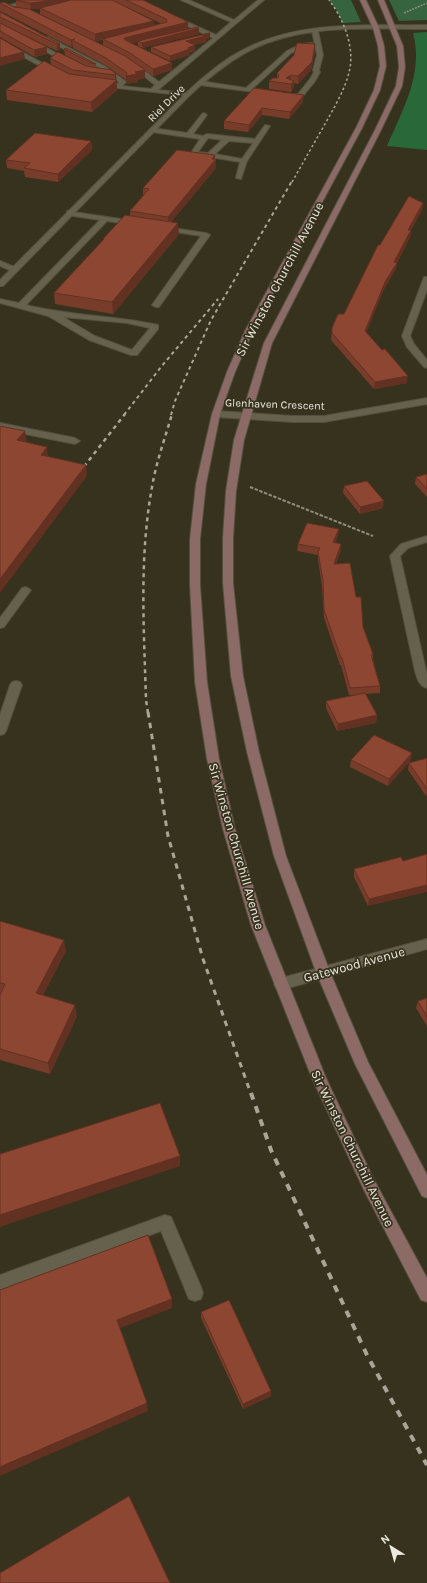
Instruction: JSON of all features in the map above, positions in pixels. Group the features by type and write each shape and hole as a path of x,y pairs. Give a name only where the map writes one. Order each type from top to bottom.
{"main road":[{"name":"Sir Winston Churchill Avenue","path":"363,0 376,28 381,46 383,66 377,90 359,128 249,332 231,372 216,414 201,484 195,539 195,585 201,682 213,759 229,829 258,925 319,1078 368,1183 427,1294"},
{"name":"Sir Winston Churchill Avenue","path":"381,0 400,46 402,67 400,86 268,343 245,416 231,491 228,538 228,583 238,676 252,752 280,856 323,972 362,1064 427,1192"}],"street":[{"path":"24,13 17,12 6,7 34,0"},
{"path":"184,0 235,22"},
{"path":"154,91 159,84 179,70 217,38 253,4 262,0"},
{"path":"169,16 217,38"},
{"name":"Riel Drive","path":"0,284 200,83 232,59 254,46 285,36 315,31 393,27 427,27"},
{"path":"189,30 197,28"},
{"path":"200,83 300,96 314,80 317,72 316,70 320,55 315,31"},
{"path":"38,34 104,68 123,82 117,87"},
{"path":"202,36 210,34"},
{"path":"44,37 26,41 76,65"},
{"path":"0,42 59,74"},
{"path":"197,46 212,42"},
{"path":"8,46 15,44"},
{"path":"247,90 294,48 319,45"},
{"path":"128,62 159,84"},
{"path":"172,67 179,70"},
{"path":"101,74 114,76"},
{"path":"256,81 268,83"},
{"path":"94,84 187,96"},
{"path":"296,87 306,88"},
{"path":"188,136 204,115"},
{"path":"239,178 244,162 268,126"},
{"path":"152,130 204,138 206,136 258,141"},
{"path":"204,138 194,153 244,162"},
{"path":"210,155 227,139"},
{"path":"70,213 206,235 156,305"},
{"path":"20,307 105,219"},
{"path":"0,263 14,270"},
{"path":"427,279 406,336 410,344 427,365"},
{"path":"0,301 51,314 127,321 155,327 134,353 92,338 51,314"},
{"name":"Glenhaven Crescent","path":"216,414 324,419 427,402"},
{"path":"0,426 75,441"},
{"path":"427,539 406,545 399,550 395,556 420,671 427,684"},
{"path":"0,625 26,590"},
{"path":"0,731 16,685"},
{"name":"Gatewood Avenue","path":"281,984 427,944"},
{"path":"0,1283 165,1222 195,1293"}],"path":[{"path":"402,15 405,12 427,4"},
{"path":"250,487 373,536"}],"green space":[{"path":"329,0 351,0 361,22 343,23 336,9"},
{"path":"389,0 427,0 427,20 399,21"},
{"path":"427,32 427,150 387,146 405,105 414,77 416,48 413,33"}],"building":[{"path":"16,0 48,0 30,3"},
{"path":"71,0 112,0 154,21 95,34 40,8"},
{"path":"126,0 143,0 188,22 124,38 125,40 172,63 153,69 130,53 103,39 167,22 166,19"},
{"path":"4,2 14,7 29,9 125,56 145,70 135,72 137,74 126,76 126,72 106,58 72,40 75,39 71,40 0,3"},
{"path":"0,12 60,44 57,44 0,17"},
{"path":"0,23 47,47 34,50 0,31"},
{"path":"197,27 199,28 142,43 138,41"},
{"path":"210,33 202,35 206,36 186,41 195,45 188,48 190,49 170,56 151,47"},
{"path":"0,38 24,52 0,58"},
{"path":"297,43 315,44 312,62 298,76 291,75 286,78 294,81 291,84 269,81 273,78 278,78 279,75 277,73 294,55"},
{"path":"66,48 96,64 91,63 64,49"},
{"path":"58,52 86,66 111,70 116,74 73,70 50,58"},
{"path":"44,61 69,74 117,80 91,102 6,90"},
{"path":"254,88 304,95 290,112 262,108 249,125 224,121"},
{"path":"35,133 91,141 58,174 24,168 30,163 6,160"},
{"path":"177,150 215,155 212,159 216,159 168,217 130,211 149,189 143,188"},
{"path":"409,196 423,203 408,230 411,230 394,262 397,263 385,282 365,331 382,350 385,349 408,376 375,382 332,333 332,328 338,314 344,314 378,245 380,245"},
{"path":"125,215 178,223 112,302 54,293 104,239"},
{"path":"0,426 25,431 17,440 47,447 41,455 86,465 0,579"},
{"path":"427,474 427,489 416,477"},
{"path":"367,481 384,501 360,507 344,486"},
{"path":"307,523 339,529 333,542 341,544 334,564 350,563 356,597 361,597 363,627 373,654 371,655 380,686 350,688 342,658 324,610 323,580 318,552 320,548 298,544"},
{"path":"365,693 377,715 338,724 326,701"},
{"path":"374,735 412,753 389,779 351,760"},
{"path":"427,758 427,789 409,763"},
{"path":"427,854 427,885 369,899 354,869 401,857 403,861"},
{"path":"0,921 64,940 36,993 75,1005 48,1063 0,1049 0,995 5,984 0,983"},
{"path":"427,998 427,1017 418,1001"},
{"path":"160,1103 180,1156 0,1215 0,1154"},
{"path":"148,1235 172,1299 117,1320 147,1403 0,1467 0,1290"},
{"path":"229,1300 271,1391 243,1404 201,1312"},
{"path":"129,1496 170,1583 0,1583 0,1573"}],"railway":[{"path":"292,182 336,104 346,83 350,68 351,59 349,41 343,23 329,0"},
{"path":"171,415 175,401 211,320 292,181"},
{"path":"124,415 161,367 218,299"},
{"path":"79,473 125,414"},
{"path":"148,713 146,700 143,594 145,540 154,478 172,414"},
{"path":"148,712 168,836 203,959 251,1094"},
{"path":"251,1093 271,1150 367,1355 427,1465"}]}
